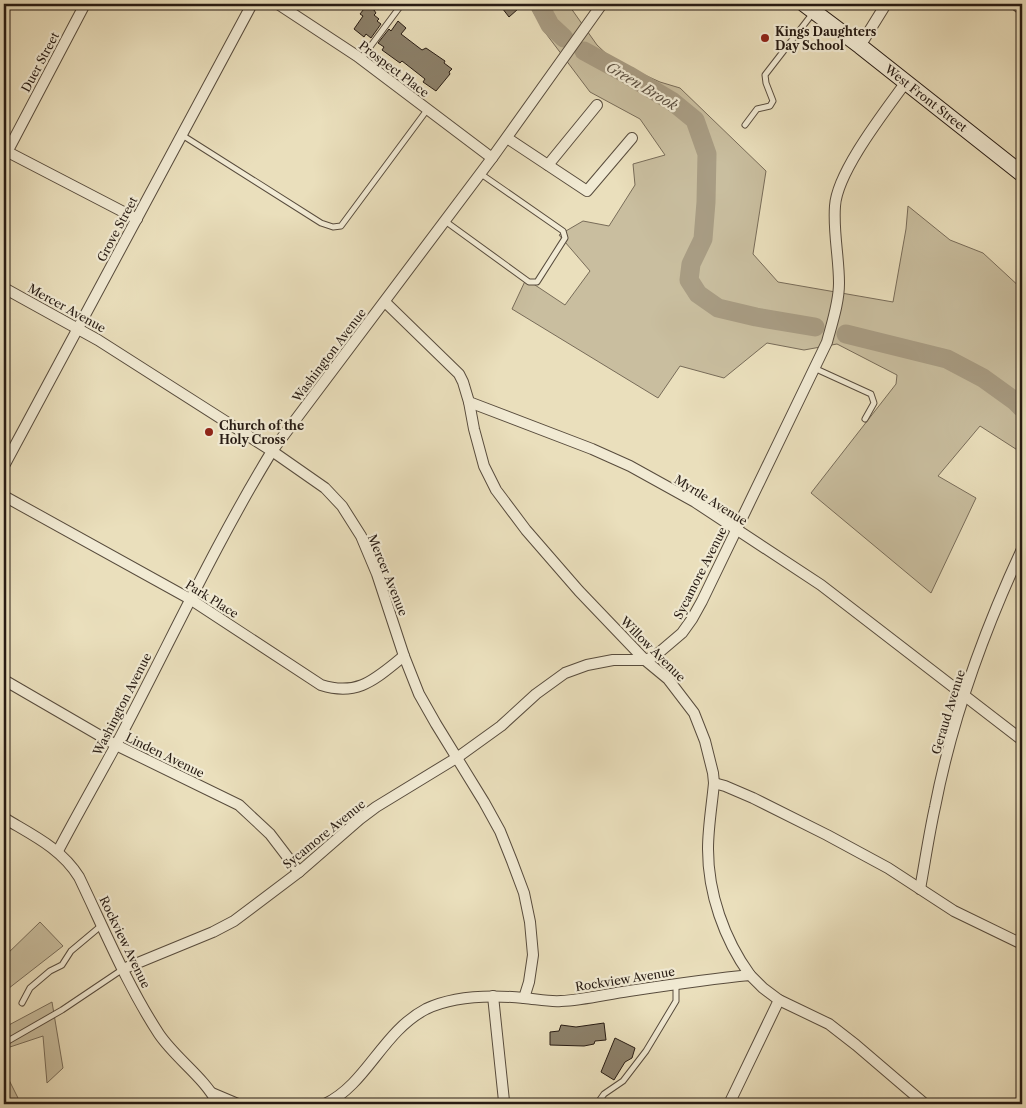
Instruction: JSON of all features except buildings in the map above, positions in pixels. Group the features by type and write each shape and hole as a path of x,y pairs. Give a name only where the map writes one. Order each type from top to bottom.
{"street":[{"name":"Duer Street","path":"5,153 85,4"},
{"name":"Grove Street","path":"4,462 78,329 252,4"},
{"name":"Prospect Place","path":"278,4 361,59 492,158"},
{"name":"Washington Avenue","path":"58,851 116,745 190,599 272,451 481,174 602,4"},
{"path":"860,46 886,4"},
{"name":"West Front Street","path":"810,8 1022,174"},
{"name":"Sycamore Avenue","path":"123,969 214,932 234,921 299,872 376,807 458,757 501,726 536,694 565,673 587,665 614,660 645,660 655,656 682,633 692,619 827,342 839,283 834,207 837,193 842,180 870,133 906,82"},
{"path":"548,165 597,105"},
{"path":"507,138 587,191 632,138"},
{"path":"5,153 137,219"},
{"name":"Mercer Avenue","path":"4,288 98,340 272,451 325,488 342,506 361,536 378,574 404,656 419,694 458,757 500,831 524,893 530,922 533,955 529,982 524,998"},
{"path":"385,302 459,374 464,382 469,402"},
{"name":"Myrtle Avenue","path":"469,402 592,449 630,466 695,502 821,585 1022,740"},
{"name":"Willow Avenue","path":"469,402 484,466 496,490 538,544 580,592 645,660 668,679 694,713 706,741 714,773 708,847 709,872 715,902 737,958 750,975"},
{"name":"Park Place","path":"4,496 190,599 321,685 330,688 354,689 370,683 404,656"},
{"name":"Geraud Avenue","path":"920,889 935,806 950,746 983,641 1022,549"},
{"name":"Linden Avenue","path":"4,680 116,745 239,805 270,834 299,872"},
{"path":"714,784 725,786 753,798 819,831 888,868 954,911 1022,944"},
{"name":"Rockview Avenue","path":"4,818 58,851 72,865 144,1010 160,1036 212,1092 218,1104"},
{"path":"750,975 779,1000 829,1024 856,1044 922,1103"},
{"name":"Rockview Avenue","path":"325,1104 332,1101 352,1084 384,1045 408,1020 428,1008 444,1003 468,998 493,996 562,1001 676,983 750,975"},
{"path":"493,996 504,1101"},
{"path":"729,1104 779,1000"},
{"name":"Rockview Avenue","path":"212,1092 238,1104"}],"lane":[{"path":"361,59 402,4"},
{"path":"1014,5 1022,14"},
{"path":"745,125 757,109 770,106 773,101 765,75 810,8"},
{"path":"182,135 321,223 333,227 341,226 428,109"},
{"path":"445,222 529,282 537,282 565,238 563,231 481,174"},
{"path":"814,368 870,394 874,403 865,419"},
{"path":"22,1003 30,988 50,970 62,965 72,951 102,924"},
{"path":"8,1042 62,1010 123,969"},
{"path":"597,1104 604,1094 624,1081 646,1050 676,1001 676,983"}],"shaded area":[{"path":"529,4 568,4 597,45 614,61 660,82 680,88 766,171 753,254 778,282 893,302 906,229 908,206 950,240 983,253 1022,289 1022,453 980,426 938,476 976,498 931,593 811,493 896,384 897,375 837,344 804,350 767,343 724,378 680,366 658,398 512,309 526,279 565,305 590,271 559,235 583,221 609,226 635,185 633,164 665,155 640,119 590,92 544,31"},
{"path":"40,922 63,946 4,992 4,957"},
{"path":"52,1002 63,1068 47,1083 43,1036 4,1049 4,1026"},
{"path":"4,1070 21,1104 4,1104"}],"waterway":[{"name":"Green Brook","path":"539,4 550,25 564,38"},
{"name":"Green Brook","path":"584,51 673,102 695,120 707,154 703,239 691,264 689,280 698,294 718,308 756,317 815,327"},
{"name":"Green Brook","path":"846,334 947,359 983,378 1022,408"}],"place":[{"name":"Kings Daughters Day School","path":"765,38"},
{"name":"Church of the Holy Cross","path":"209,432"}]}
